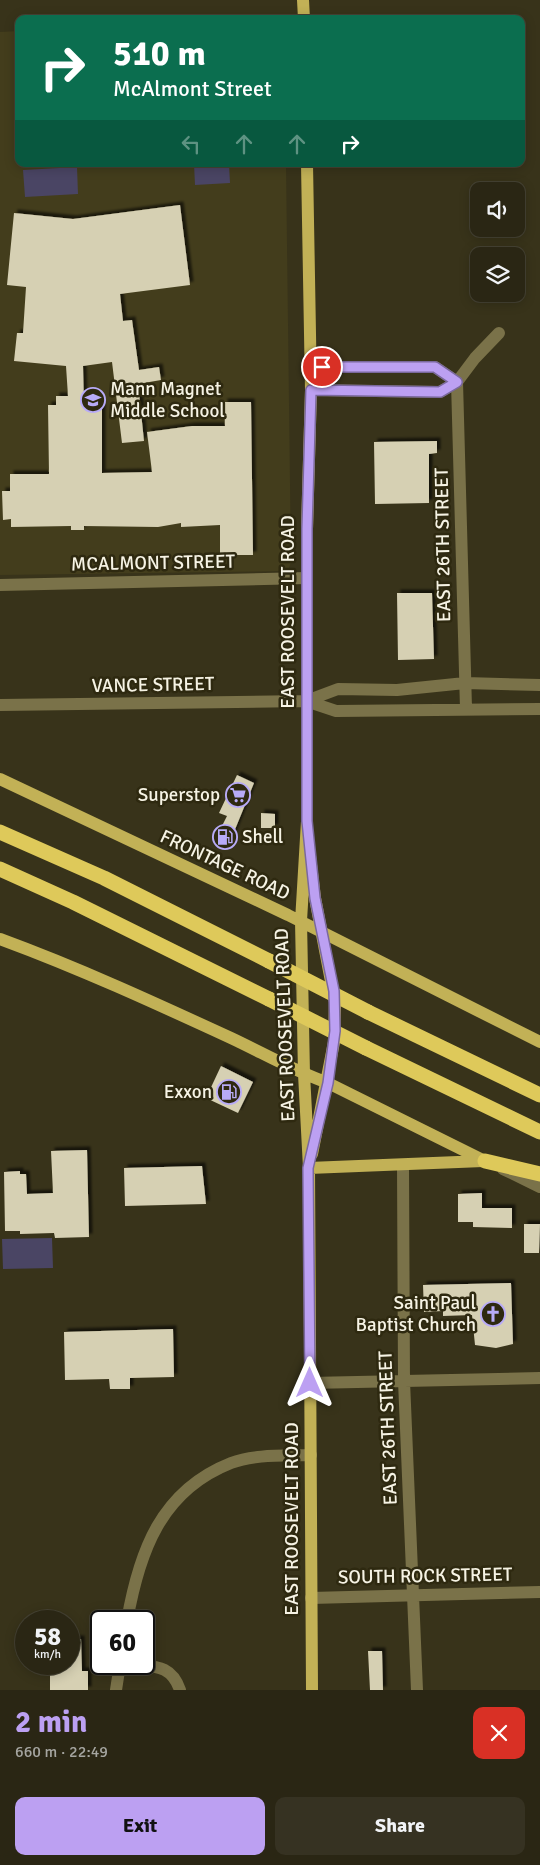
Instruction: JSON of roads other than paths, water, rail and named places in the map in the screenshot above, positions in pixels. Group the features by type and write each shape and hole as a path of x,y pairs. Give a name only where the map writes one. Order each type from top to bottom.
{"highway":[{"path":"0,832 104,878 368,1012 540,1095"},
{"path":"0,869 540,1132"},
{"path":"485,1161 540,1174"}],"main road":[{"path":"303,0 304,15"},
{"name":"EAST ROOSEVELT ROAD","path":"307,167 311,390 307,578 307,821 300,921 308,1168 312,1690"},
{"name":"FRONTAGE ROAD","path":"0,779 321,931 540,1042"},
{"name":"EAST ROOSEVELT ROAD","path":"307,821 321,931 332,976 335,1002 334,1042 328,1083 308,1168"},
{"path":"0,939 88,974 304,1074 328,1083 485,1161"},
{"path":"308,1168 485,1161"}],"street":[{"path":"311,390 440,392 457,382 475,358 499,333"},
{"path":"311,367 435,367 457,382"},
{"name":"EAST 26TH STREET","path":"457,382 466,708"},
{"name":"MCALMONT STREET","path":"0,585 307,578"},
{"name":"VANCE STREET","path":"306,701 338,689 398,690 465,683 540,685"},
{"name":"VANCE STREET","path":"0,705 306,701 336,711 466,708 540,709"},
{"path":"485,1161 540,1187"},
{"name":"EAST 26TH STREET","path":"402,1165 404,1381 417,1690"},
{"path":"310,1383 540,1378"},
{"path":"129,1610 134,1584 147,1544 162,1520 188,1489 206,1476 232,1463 260,1458 311,1455"},
{"name":"SOUTH ROCK STREET","path":"311,1598 540,1592"},
{"path":"155,1667 162,1668 173,1675 180,1690"},
{"path":"116,1690 118,1675"}],"place":[{"name":"Mann Magnet Middle School","path":"93,400"},
{"name":"Superstop","path":"238,795"},
{"name":"Shell","path":"225,837"},
{"name":"Exxon","path":"229,1092"},
{"name":"Saint Paul Baptist Church","path":"493,1314"}]}
